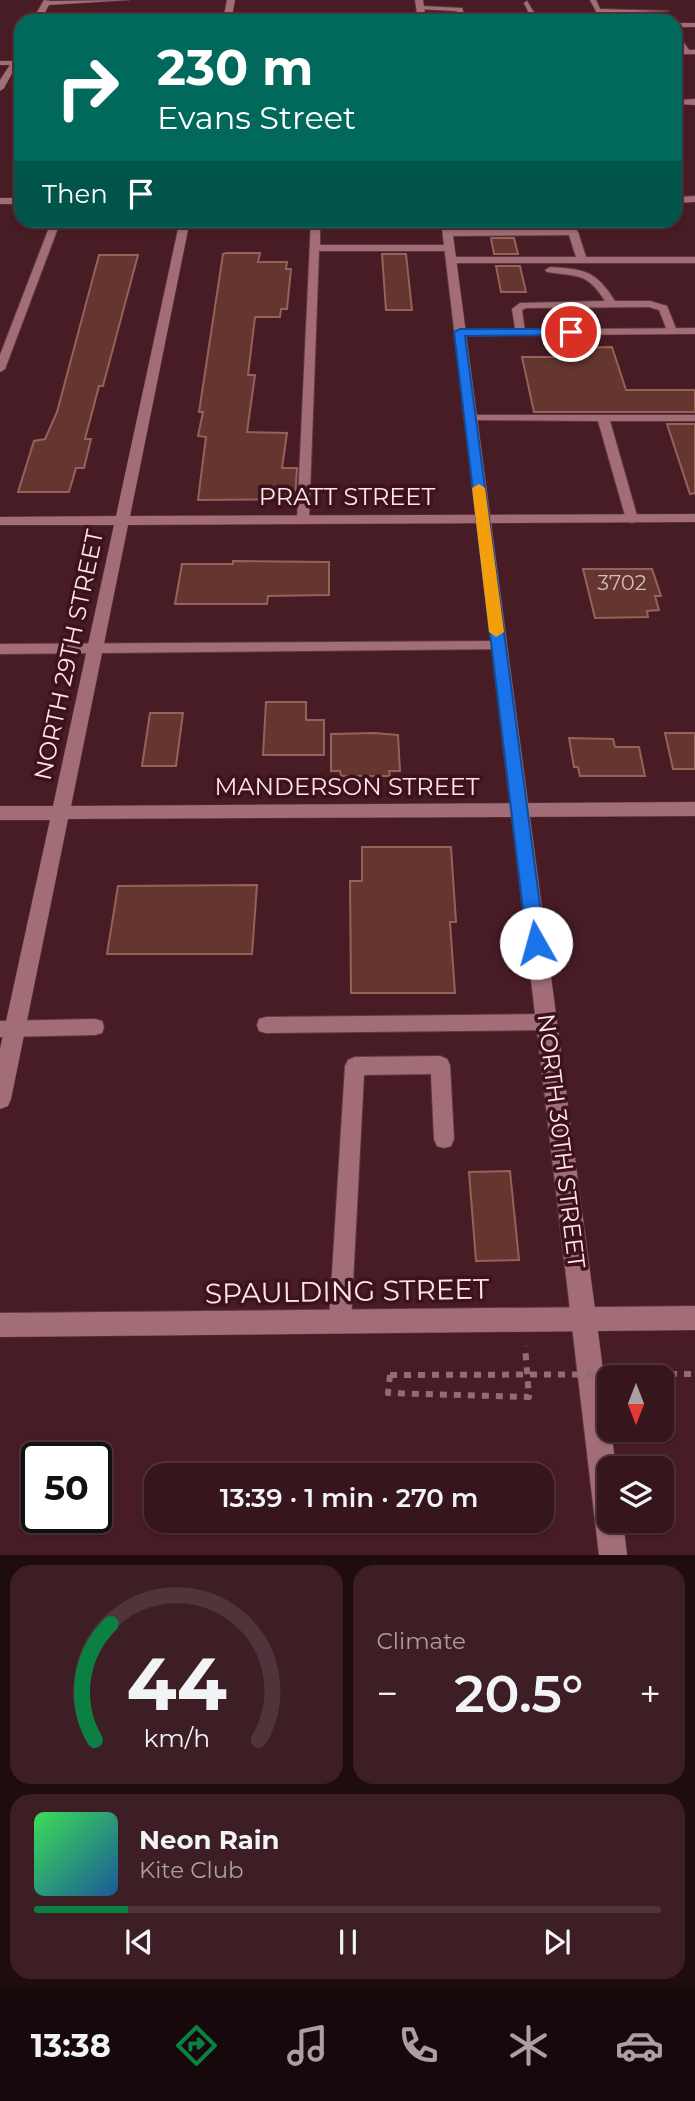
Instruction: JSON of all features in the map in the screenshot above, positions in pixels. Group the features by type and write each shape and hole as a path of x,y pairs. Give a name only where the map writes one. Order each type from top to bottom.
{"street":[{"path":"47,2 126,0"},
{"path":"0,88 14,69"},
{"name":"NORTH 29TH STREET","path":"0,1099 7,1029 59,813 183,228"},
{"name":"NORTH 30TH STREET","path":"447,228 601,1456"},
{"path":"460,332 695,331"},
{"name":"PRATT STREET","path":"0,521 695,518"},
{"name":"MANDERSON STREET","path":"0,813 695,809"},
{"name":"SPAULDING STREET","path":"0,1325 695,1318"},
{"name":"NORTH 30TH STREET","path":"610,1533 613,1555"}],"lane":[{"path":"593,0 597,11 666,11"},
{"path":"658,0 668,14"},
{"path":"527,3 532,14"},
{"path":"419,4 460,9 461,14"},
{"path":"682,44 687,52 695,52"},
{"path":"0,369 54,228"},
{"path":"303,520 316,228"},
{"path":"489,228 573,232"},
{"path":"570,228 582,260"},
{"path":"315,248 576,271 596,278 612,304"},
{"path":"451,259 695,260"},
{"path":"520,332 517,309 524,305 612,304 650,304 663,308 672,331"},
{"path":"470,418 695,418"},
{"path":"603,418 632,519"},
{"path":"0,649 498,646"},
{"path":"267,1025 546,1022"},
{"path":"7,1029 95,1027"},
{"path":"340,1321 355,1066 440,1065 444,1139"}],"path":[{"path":"523,1320 529,1397 388,1392 390,1375 695,1374"}],"building":[{"path":"491,238 514,238 518,254 494,254"},
{"path":"260,253 258,262 287,262 286,269 291,269 287,309 281,309 280,317 255,317 248,375 255,375 247,432 287,433 282,468 297,468 295,499 198,500 206,437 198,436 203,412 199,412 223,254"},
{"path":"382,254 406,254 412,310 386,310"},
{"path":"99,255 138,255 103,386 99,386 85,439 91,439 84,468 76,468 69,492 18,492 34,441 45,439 57,412"},
{"path":"496,266 520,266 526,292 501,292"},
{"path":"612,347 626,390 695,390 695,412 534,412 522,357 576,357 573,348"},
{"path":"667,424 695,424 695,493 690,494"},
{"path":"233,561 329,562 329,595 268,596 267,604 175,604 182,564 233,564"},
{"path":"583,569 652,569 661,596 655,596 659,610 647,611 648,617 595,618"},
{"path":"266,702 306,702 306,720 324,720 324,755 263,755"},
{"path":"150,713 183,713 176,766 142,766"},
{"path":"665,733 695,733 695,769 673,769"},
{"path":"331,734 398,735 400,771 389,771 390,776 341,776 340,771 331,771"},
{"path":"569,738 613,739 615,747 639,747 645,776 580,776 578,767 574,767"},
{"path":"362,847 451,847 456,922 450,922 455,993 351,993 350,881 362,881"},
{"path":"257,885 252,954 107,954 118,886"},
{"path":"510,1171 519,1260 476,1261 469,1172"}],"slow traffic":[{"path":"479,488 496,632"}],"route":[{"path":"536,943 460,332 571,332"}]}
